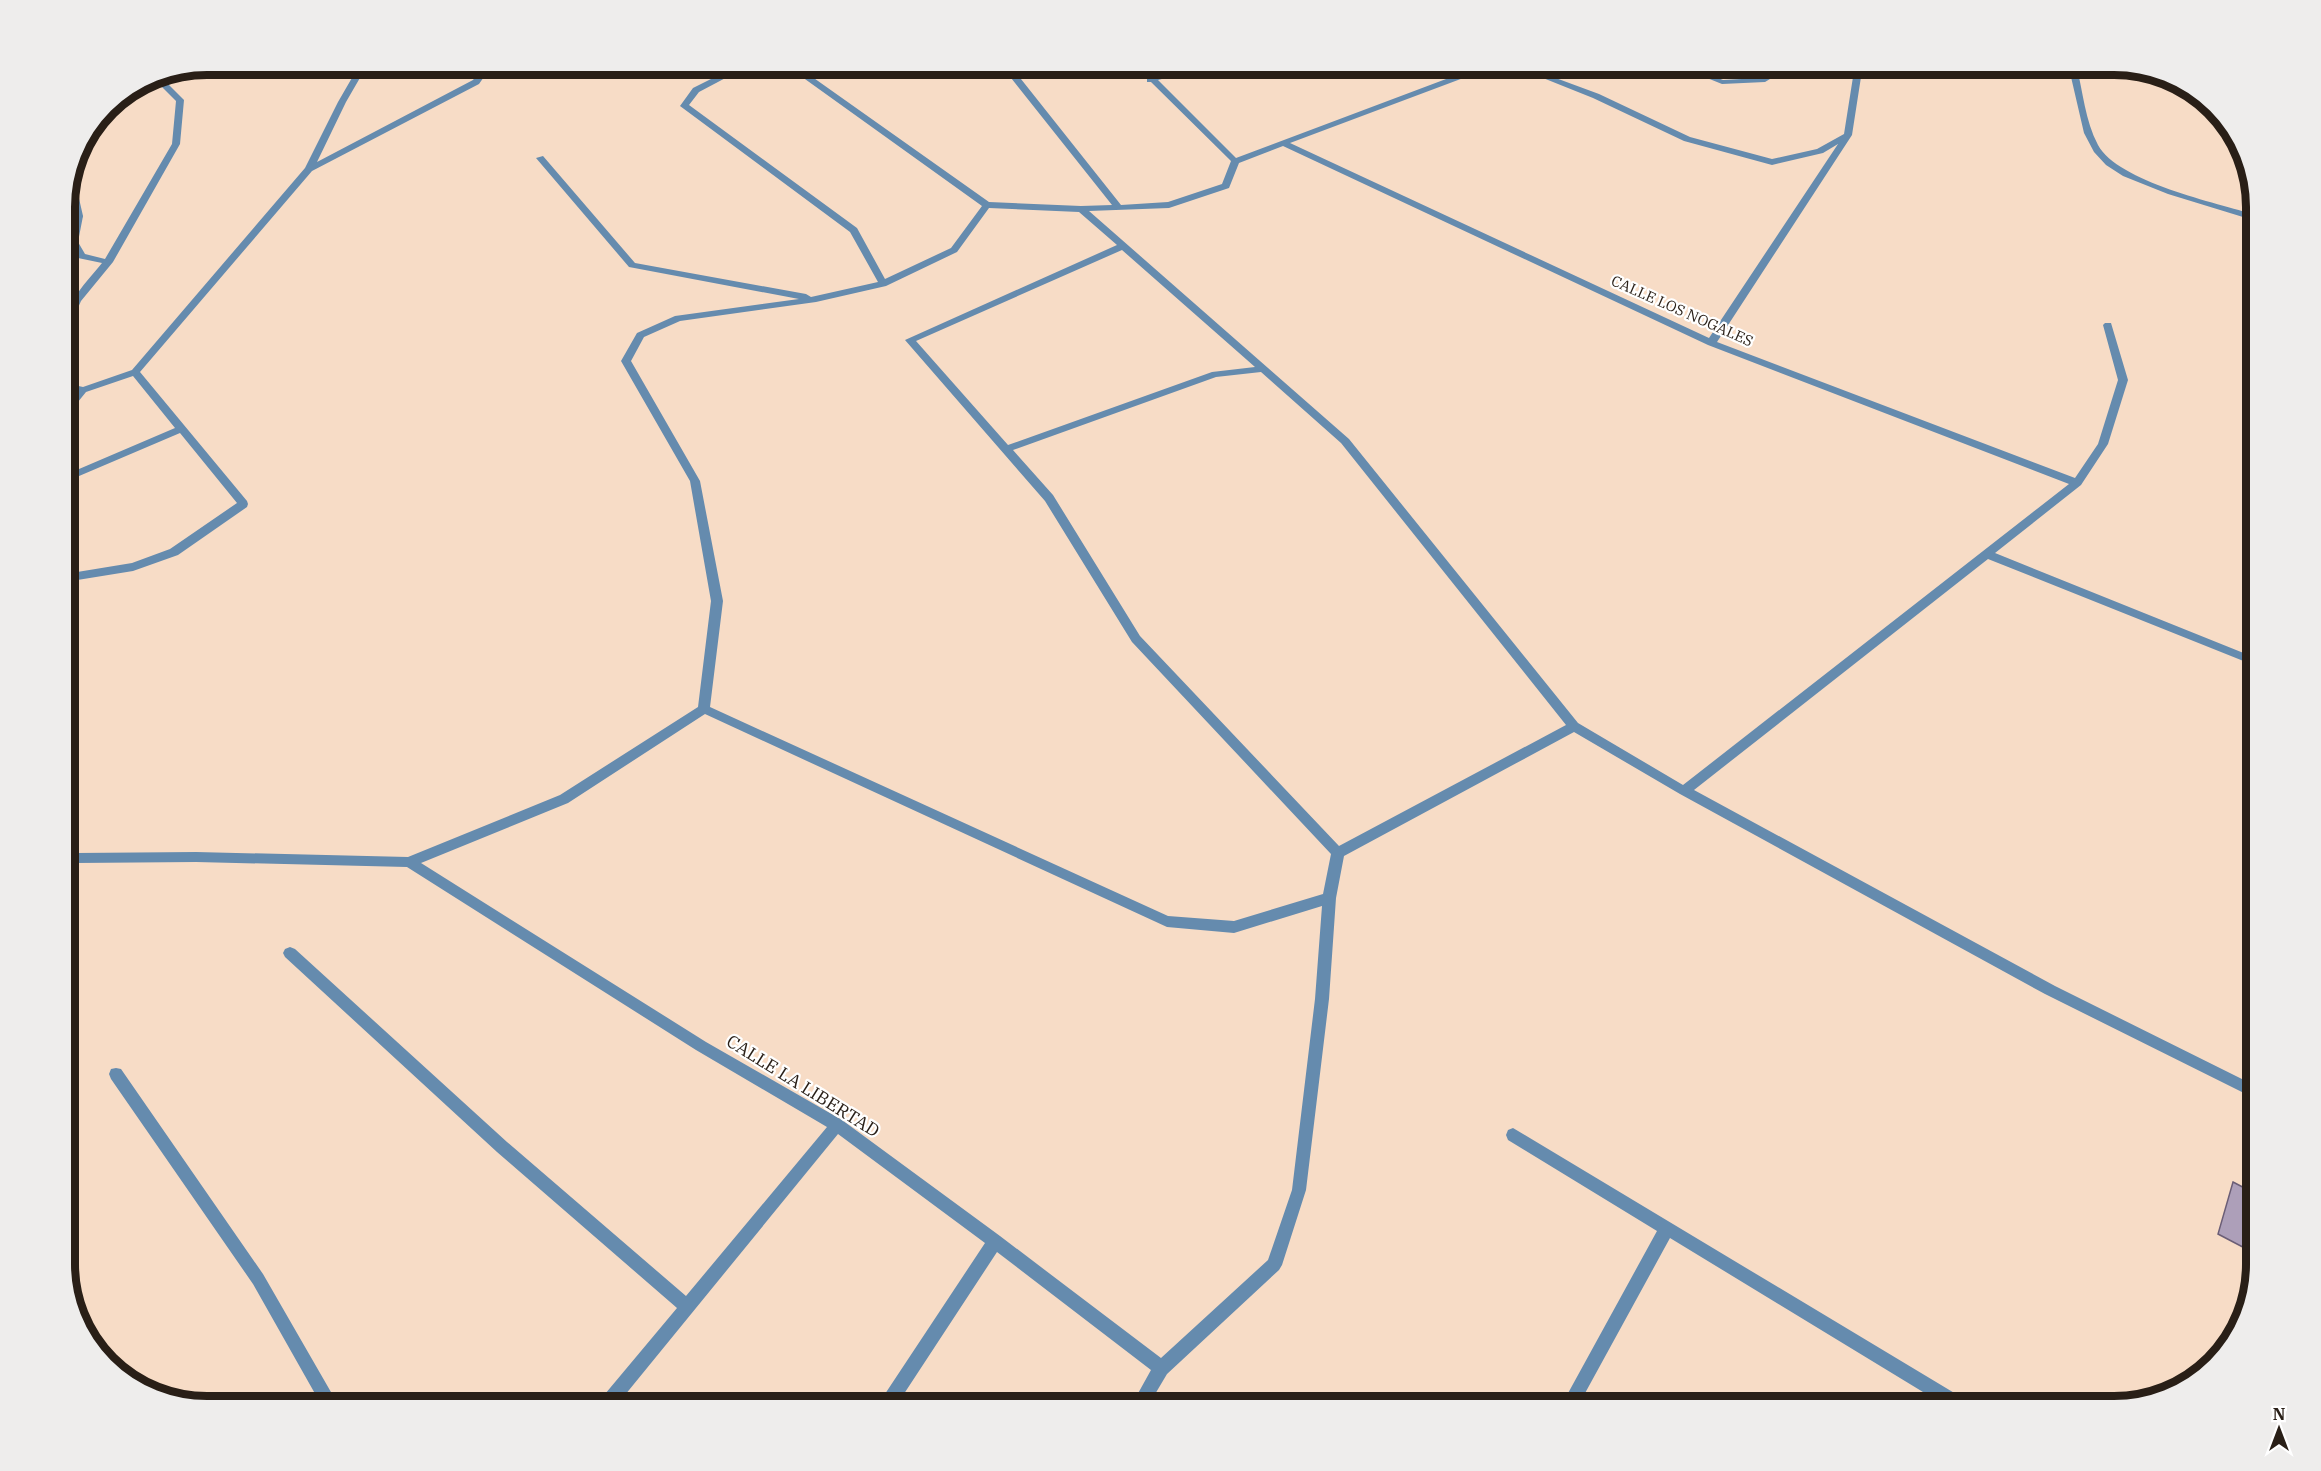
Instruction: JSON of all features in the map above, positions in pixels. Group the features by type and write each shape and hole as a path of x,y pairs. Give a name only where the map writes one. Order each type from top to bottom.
{"street":[{"path":"75,399 83,390 135,372 309,169 358,75"},
{"path":"309,169 476,82 481,75"},
{"path":"726,75 696,90 684,106 854,230 883,284"},
{"path":"804,75 987,205 1081,209 1117,205 1169,205 1226,186 1235,161 1465,75"},
{"path":"1014,75 1117,205"},
{"path":"1146,75 1235,161"},
{"path":"1150,80 1170,75"},
{"path":"1542,75 1596,96 1687,139 1772,162 1820,151 1848,135"},
{"path":"1704,75 1722,82 1762,80 1771,75"},
{"path":"1712,343 1848,135 1857,75"},
{"path":"2075,75 2091,141 2109,164 2128,176 2246,215"},
{"path":"75,304 108,262 176,144 180,100 163,83"},
{"name":"CALLE LOS NOGALES","path":"1283,143 1712,343 2077,483"},
{"path":"540,158 632,265 816,299"},
{"path":"75,198 79,216 75,237"},
{"path":"704,709 717,601 695,481 626,361 640,335 678,318 816,299 883,284 954,249 987,205"},
{"path":"1081,209 1345,441 1574,726 1684,791 2050,990 2246,1088"},
{"path":"75,219 79,216"},
{"path":"75,244 81,256 108,262"},
{"path":"1123,246 910,340 1048,498 1136,639 1338,853"},
{"path":"1684,791 2077,483 2103,444 2123,380 2108,325"},
{"path":"1006,449 1215,374 1263,369"},
{"path":"75,576 133,567 174,552 243,504 135,372"},
{"path":"75,388 83,390"},
{"path":"75,475 181,429"},
{"path":"1987,554 2246,658"},
{"path":"75,858 196,857 409,862 564,799 704,709"},
{"path":"704,709 1167,921 1234,927 1329,898"},
{"path":"1338,853 1574,726"},
{"path":"1144,1396 1161,1368 1274,1265 1299,1190 1322,999 1329,898 1338,853"},
{"name":"CALLE LA LIBERTAD","path":"409,862 701,1046 837,1125 995,1241 1161,1368"},
{"path":"290,953 502,1147 687,1307"},
{"path":"116,1074 258,1279 325,1396"},
{"path":"615,1396 837,1125"},
{"path":"1513,1135 1942,1396"},
{"path":"1575,1396 1667,1228"},
{"path":"894,1396 995,1241"}],"building":[{"path":"2233,1182 2246,1189 2246,1249 2218,1234"}]}
